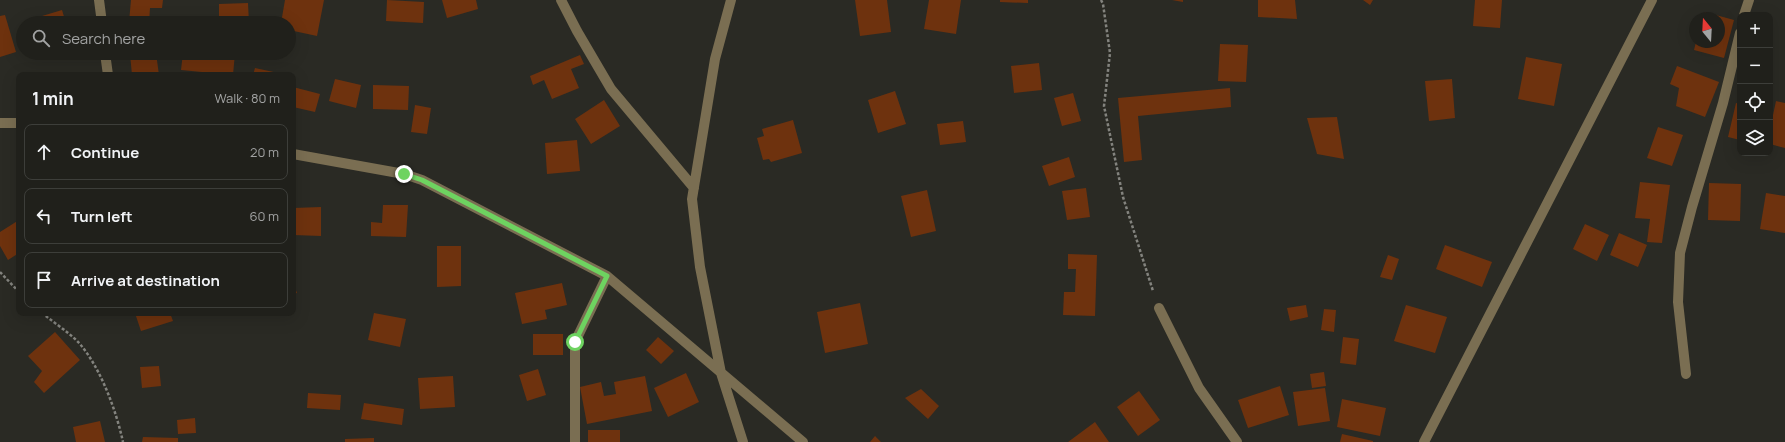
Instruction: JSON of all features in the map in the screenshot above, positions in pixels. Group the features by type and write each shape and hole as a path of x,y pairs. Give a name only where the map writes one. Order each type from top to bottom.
{"street":[{"path":"99,0 101,16"},
{"path":"561,0 611,89 694,188"},
{"path":"731,0 715,59 692,199 698,251 721,373 743,442"},
{"path":"1424,442 1652,0"},
{"path":"1745,12 1749,0"},
{"path":"1686,374 1678,302 1680,253 1692,207 1724,103 1737,46"},
{"path":"106,60 108,72"},
{"path":"0,123 16,123"},
{"path":"296,155 404,174 422,180 607,276 803,442"},
{"path":"575,442 575,342 607,276"},
{"path":"1159,308 1198,388 1237,442"}],"path":[{"path":"1101,0 1103,4 1110,53 1104,106 1123,197 1159,308"},
{"path":"0,272 16,289"},
{"path":"46,316 80,344 102,378 120,428 123,442"}],"building":[{"path":"131,0 163,0 162,8 150,8 149,16 130,16"},
{"path":"285,0 324,0 317,36 296,32 296,16 282,16"},
{"path":"387,0 424,2 423,23 386,21"},
{"path":"442,0 476,0 478,9 447,18"},
{"path":"855,0 887,0 891,32 860,36"},
{"path":"929,0 961,0 956,34 924,29"},
{"path":"1000,0 1028,0 1028,3 1000,2"},
{"path":"1172,0 1183,0 1183,2"},
{"path":"1258,0 1295,0 1297,19 1258,17"},
{"path":"1363,0 1373,0 1370,5"},
{"path":"1475,0 1502,0 1500,28 1473,26"},
{"path":"248,3 249,16 219,16 219,4"},
{"path":"62,10 64,16 42,16"},
{"path":"5,15 16,52 0,57 0,16"},
{"path":"1725,18 1734,20 1724,58 1694,50 1694,48 1725,48"},
{"path":"1220,44 1248,45 1246,82 1218,81"},
{"path":"580,55 584,64 571,69 579,88 552,99 544,80 533,85 530,76"},
{"path":"1526,57 1562,64 1554,106 1518,99"},
{"path":"131,60 157,60 159,72 132,72"},
{"path":"182,60 234,60 233,72 202,72 181,70"},
{"path":"1039,63 1042,90 1014,93 1011,66"},
{"path":"1677,66 1719,82 1705,117 1676,106 1679,88 1670,84"},
{"path":"255,68 274,72 254,72"},
{"path":"335,79 361,85 356,108 329,101"},
{"path":"1452,79 1455,118 1429,121 1425,81"},
{"path":"373,85 409,86 408,110 373,109"},
{"path":"296,88 320,94 315,112 296,108"},
{"path":"1230,88 1231,107 1138,116 1142,160 1124,162 1118,98"},
{"path":"895,91 906,124 878,133 868,100"},
{"path":"1073,93 1081,121 1062,126 1054,98"},
{"path":"604,100 620,126 591,144 575,119"},
{"path":"1776,101 1785,103 1785,148 1773,145 1773,115"},
{"path":"1736,103 1737,103 1737,139 1728,137"},
{"path":"415,105 431,108 427,134 411,132"},
{"path":"1337,117 1344,159 1317,154 1307,118"},
{"path":"793,120 802,153 771,162 769,159 763,160 757,138 764,136 762,129"},
{"path":"963,121 966,142 940,145 937,124"},
{"path":"1658,127 1683,135 1672,166 1647,158"},
{"path":"577,140 580,171 547,174 545,143"},
{"path":"1069,157 1075,177 1049,186 1042,166"},
{"path":"1640,182 1670,185 1662,243 1647,242 1650,219 1635,218"},
{"path":"1709,183 1741,184 1740,221 1708,220"},
{"path":"1086,188 1090,217 1067,220 1062,191"},
{"path":"927,190 936,231 911,237 901,196"},
{"path":"1766,193 1785,196 1785,233 1760,229"},
{"path":"383,205 408,205 406,237 371,236 371,222 382,223"},
{"path":"321,207 321,236 296,235 296,208"},
{"path":"16,222 16,255 8,260 0,246 0,232"},
{"path":"1585,224 1609,235 1597,261 1573,249"},
{"path":"1619,233 1647,245 1638,267 1610,255"},
{"path":"1445,245 1492,262 1482,287 1436,269"},
{"path":"437,246 461,246 461,286 437,287"},
{"path":"1068,254 1097,255 1095,316 1063,315 1064,292 1075,292 1076,269 1068,269"},
{"path":"1388,255 1399,259 1392,280 1380,277"},
{"path":"562,283 567,305 545,310 547,319 522,324 515,293"},
{"path":"860,303 868,344 825,353 817,312"},
{"path":"1306,305 1308,317 1290,321 1287,308"},
{"path":"1406,305 1447,317 1435,353 1394,341"},
{"path":"1324,309 1336,310 1334,332 1321,330"},
{"path":"374,313 406,319 400,347 368,340"},
{"path":"136,316 171,316 173,321 141,331"},
{"path":"55,332 80,360 44,393 34,382 42,371 28,356"},
{"path":"533,334 563,334 563,355 533,355"},
{"path":"658,337 674,351 661,364 646,350"},
{"path":"1343,337 1359,339 1356,365 1340,363"},
{"path":"159,366 161,386 142,388 140,367"},
{"path":"538,369 546,395 527,401 519,375"},
{"path":"1324,372 1326,386 1312,388 1310,374"},
{"path":"686,373 699,402 668,417 654,388"},
{"path":"453,376 455,407 420,409 418,378"},
{"path":"645,376 652,411 587,424 580,387 601,382 604,396 616,394 614,382"},
{"path":"1280,386 1289,415 1248,428 1238,400"},
{"path":"1325,388 1330,421 1298,426 1293,392"},
{"path":"921,389 939,406 928,419 905,398"},
{"path":"1139,391 1160,420 1138,436 1117,407"},
{"path":"308,393 341,395 340,410 307,408"},
{"path":"1342,399 1386,408 1380,436 1337,427"},
{"path":"364,403 404,409 402,425 361,419"},
{"path":"195,418 196,433 178,434 177,420"},
{"path":"100,421 105,442 76,442 73,427"},
{"path":"1095,422 1109,442 1068,442"},
{"path":"588,430 620,430 620,442 588,442"},
{"path":"1342,434 1373,441 1373,442 1340,442"},
{"path":"875,436 881,442 870,442"},
{"path":"143,437 178,438 178,442 142,442"},
{"path":"374,438 374,442 345,442 345,439"}],"route":[{"path":"404,174 422,180 558,249 607,276 575,342"}]}
